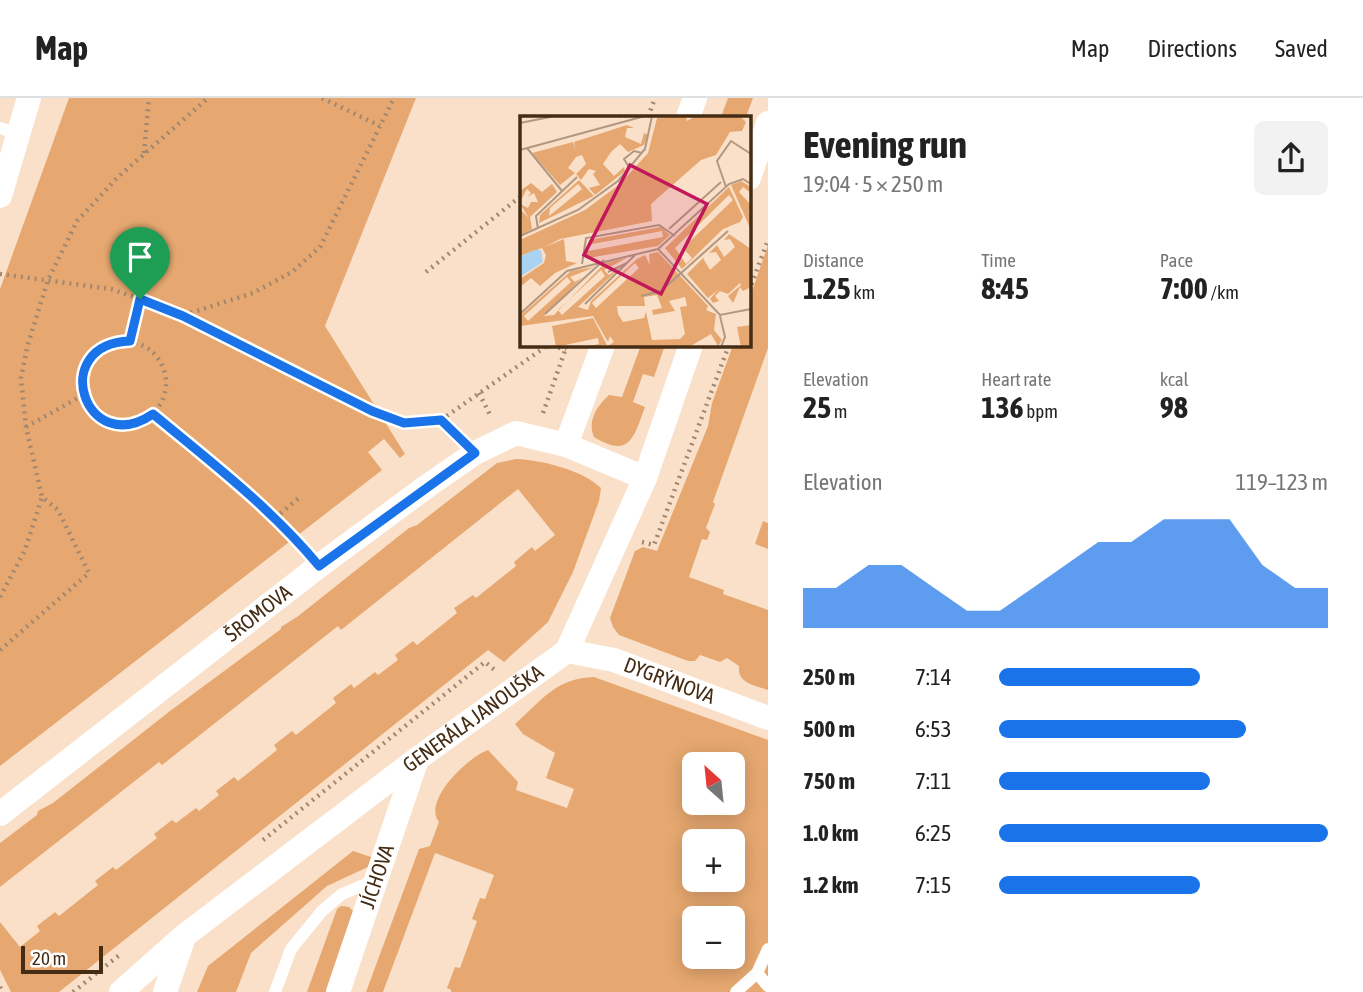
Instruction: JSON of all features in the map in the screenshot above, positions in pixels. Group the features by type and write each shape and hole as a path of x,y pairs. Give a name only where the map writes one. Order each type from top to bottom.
{"street":[{"path":"0,196 10,132 29,98"},
{"path":"688,116 695,98"},
{"path":"750,175 768,123"},
{"path":"566,445 603,346"},
{"name":"GENERÁLA JANOUŠKA","path":"121,992 184,936 417,759 567,651 645,478 691,346"},
{"name":"ŠROMOVA","path":"0,814 319,566 475,453 516,433 566,445 645,478"},
{"name":"DYGRÝNOVA","path":"567,651 614,660 768,718"},
{"name":"JÍCHOVA","path":"338,992 417,759"},
{"path":"165,992 184,936"}],"lane":[{"path":"275,992 292,949 322,911 342,894 376,880"},
{"path":"736,992 757,973 768,949"},
{"path":"757,973 768,986"}],"path":[{"path":"144,154 149,98"},
{"path":"0,597 25,550 42,497 26,427 21,378 28,344 48,280 78,221 118,177 208,98"},
{"path":"322,98 380,126"},
{"path":"183,316 253,293 292,272 320,247 394,98"},
{"path":"648,116 655,98"},
{"path":"426,272 520,196"},
{"path":"750,288 768,240"},
{"path":"0,274 111,289 140,299 183,316 372,411 404,423 441,420 549,346"},
{"path":"130,341 140,299"},
{"path":"116,341 130,341 143,345 162,363 167,377 167,390 162,404 141,422 113,424 100,418 90,408 83,395 83,374 92,355 103,346 116,341"},
{"path":"632,548 642,542 654,545 729,346"},
{"path":"535,438 566,347"},
{"path":"26,427 83,395"},
{"path":"153,414 251,496 319,566"},
{"path":"441,420 475,453"},
{"path":"0,650 89,573 58,510 42,497"},
{"path":"275,518 299,498"},
{"path":"258,845 485,662 495,671 508,672"},
{"path":"74,992 128,949"},
{"path":"0,987 3,992"}],"shaded area":[{"path":"69,98 416,98 325,326 405,454 400,458 384,439 368,452 382,470 0,766 0,289"},
{"path":"728,98 753,98 746,116 721,116"},
{"path":"768,245 768,348 713,502 715,504 706,528 710,532 707,540 702,539 689,577 724,590 723,594 768,610 768,690 744,680 739,666 727,658 720,662 700,655 695,661 688,661 619,635 610,618 635,551 643,547 657,551 708,426 712,403 733,346 750,346 750,297"},
{"path":"641,346 665,346 654,377 643,374 633,402 645,407 634,435 629,442 616,446 594,437 592,425 594,414 609,395 622,397"},
{"path":"516,459 561,467 584,476 601,488 599,501 573,572 548,622 504,662 488,650 59,992 11,992 0,970 0,922 20,947 40,931 37,926 55,912 59,916 98,885 95,881 113,867 116,870 157,838 154,834 172,820 176,823 196,808 199,811 219,795 216,791 234,777 238,781 277,750 274,745 292,731 296,735 336,703 333,698 351,684 354,688 375,672 378,675 398,660 395,655 413,641 417,645 457,613 454,608 473,595 476,598 516,566 514,562 532,547 535,551 555,535 518,489 341,630 338,626 162,765 159,762 0,887 0,843 37,815 38,811 53,803 170,711 297,617 409,528 417,525 497,463"},
{"path":"763,521 768,523 768,549 755,544"},
{"path":"594,677 768,740 768,992 451,992 447,988 455,967 460,968 477,921 472,919 480,898 485,899 494,875 435,853 383,992 366,992 419,849 430,846 439,822 435,813 437,803 459,770 488,750 518,782 516,790 567,808 574,789 546,778 555,753 523,734 515,724 550,692 569,681"},
{"path":"353,851 374,858 370,866 327,886 251,953 236,992 197,992 208,966"},
{"path":"341,906 349,907 355,913 328,992 307,992 337,909"}],"route":[{"path":"140,299 183,316 372,411 404,423 441,420 475,453 319,566 251,496 153,414 141,422 113,424 100,418 90,408 83,395 85,367 92,355 103,346 116,341 130,341 140,299"}]}
